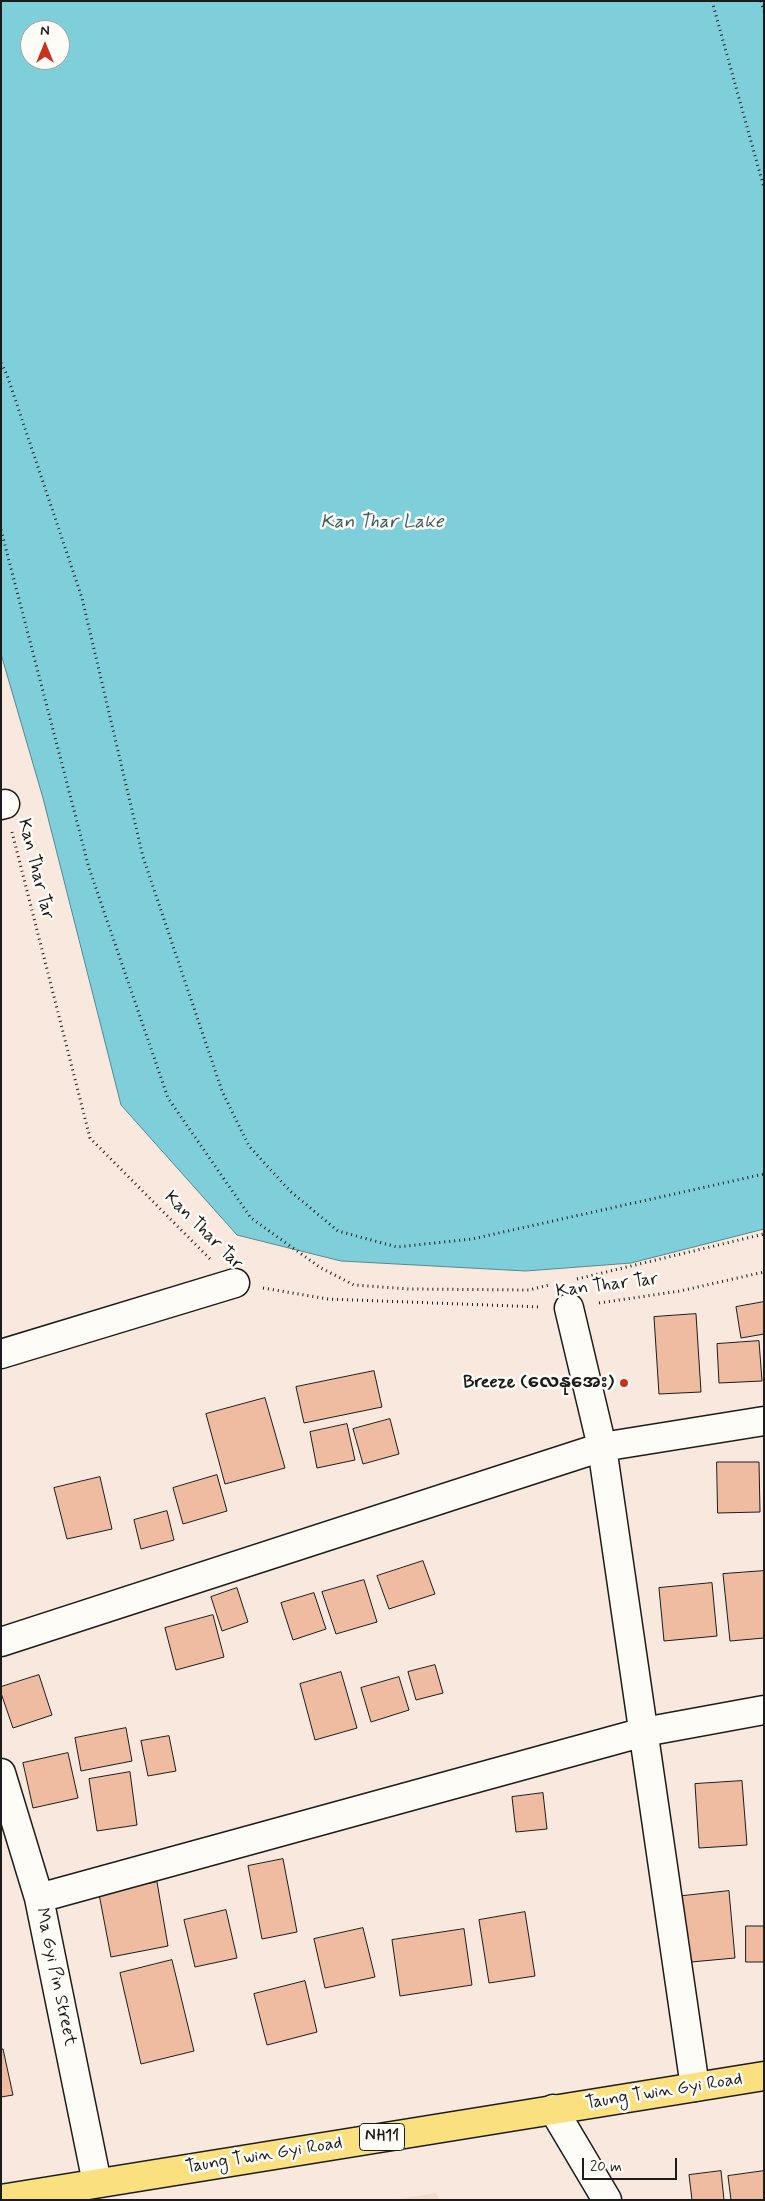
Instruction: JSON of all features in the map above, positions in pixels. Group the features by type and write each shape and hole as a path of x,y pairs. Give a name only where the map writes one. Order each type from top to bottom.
{"highway":[{"name":"Taung Twin Gyi Road","path":"1,2199 764,2076"}],"street":[{"path":"1,1354 235,1283"},
{"path":"569,1308 602,1446 695,2087"},
{"path":"1,1642 602,1446 764,1421"},
{"path":"38,1898 644,1732 764,1710"},
{"name":"Ma Gyi Pin Street","path":"1,1773 38,1898 97,2183"},
{"path":"553,2109 607,2200"}],"path":[{"path":"712,1 764,188"},
{"path":"761,1 764,11"},
{"path":"1,363 7,375 82,598 144,858 222,1091 249,1146 290,1191 338,1231 396,1247 472,1239 764,1174"},
{"path":"1,530 89,868 168,1098 251,1218 322,1268 354,1285 409,1289 529,1290 557,1283"},
{"name":"Kan Thar Tar","path":"3,805 90,1138 235,1283 328,1299 569,1308 680,1291 764,1272"},
{"path":"576,1279 764,1234"}],"shaded area":[{"path":"436,2193 440,2200 392,2200"}],"water":[{"name":"Kan Thar Lake","path":"1,1 764,1 764,1229 631,1263 526,1271 341,1261 237,1235 121,1105 43,798 1,654"}],"building":[{"path":"764,1302 764,1334 741,1338 736,1307"},
{"path":"696,1314 701,1392 659,1394 654,1317"},
{"path":"759,1341 762,1381 719,1383 717,1344"},
{"path":"374,1371 382,1407 304,1423 296,1387"},
{"path":"265,1398 285,1468 225,1484 206,1414"},
{"path":"390,1419 399,1454 363,1464 353,1429"},
{"path":"347,1424 355,1460 317,1468 310,1432"},
{"path":"717,1462 759,1462 760,1512 718,1513"},
{"path":"217,1475 227,1511 183,1524 173,1488"},
{"path":"100,1477 112,1529 67,1539 54,1488"},
{"path":"167,1511 174,1540 141,1549 134,1520"},
{"path":"423,1561 435,1594 389,1609 377,1576"},
{"path":"764,1571 764,1638 730,1641 723,1574"},
{"path":"364,1580 377,1622 336,1634 322,1592"},
{"path":"712,1583 717,1636 664,1641 659,1588"},
{"path":"237,1588 248,1622 222,1631 211,1597"},
{"path":"314,1593 326,1629 293,1640 281,1603"},
{"path":"213,1615 224,1657 176,1670 165,1628"},
{"path":"435,1665 443,1693 416,1700 408,1672"},
{"path":"341,1672 357,1728 315,1740 300,1684"},
{"path":"39,1675 52,1715 13,1728 1,1693 1,1687"},
{"path":"399,1677 409,1710 371,1722 361,1688"},
{"path":"126,1728 132,1761 81,1771 75,1738"},
{"path":"169,1736 176,1771 148,1776 141,1741"},
{"path":"68,1753 78,1798 33,1808 23,1763"},
{"path":"130,1772 137,1825 97,1831 89,1779"},
{"path":"742,1781 747,1845 699,1848 695,1784"},
{"path":"543,1793 547,1829 516,1832 512,1797"},
{"path":"283,1859 297,1932 262,1939 248,1866"},
{"path":"157,1882 168,1946 111,1957 99,1894"},
{"path":"729,1891 735,1958 680,1963 674,1897"},
{"path":"226,1910 237,1958 195,1967 184,1920"},
{"path":"525,1912 535,1976 489,1983 479,1920"},
{"path":"746,1926 764,1926 764,1962 746,1962"},
{"path":"363,1928 375,1977 325,1988 314,1939"},
{"path":"464,1929 472,1985 400,1996 392,1940"},
{"path":"172,1960 194,2051 141,2064 120,1973"},
{"path":"305,1981 317,2032 267,2045 254,1994"},
{"path":"1,2049 3,2049 13,2095 1,2097"},
{"path":"721,2171 724,2200 692,2200 689,2175"},
{"path":"764,2171 764,2200 731,2200 728,2176"}],"place":[{"name":"Breeze (လေနုအေး)","path":"624,1383"}]}
